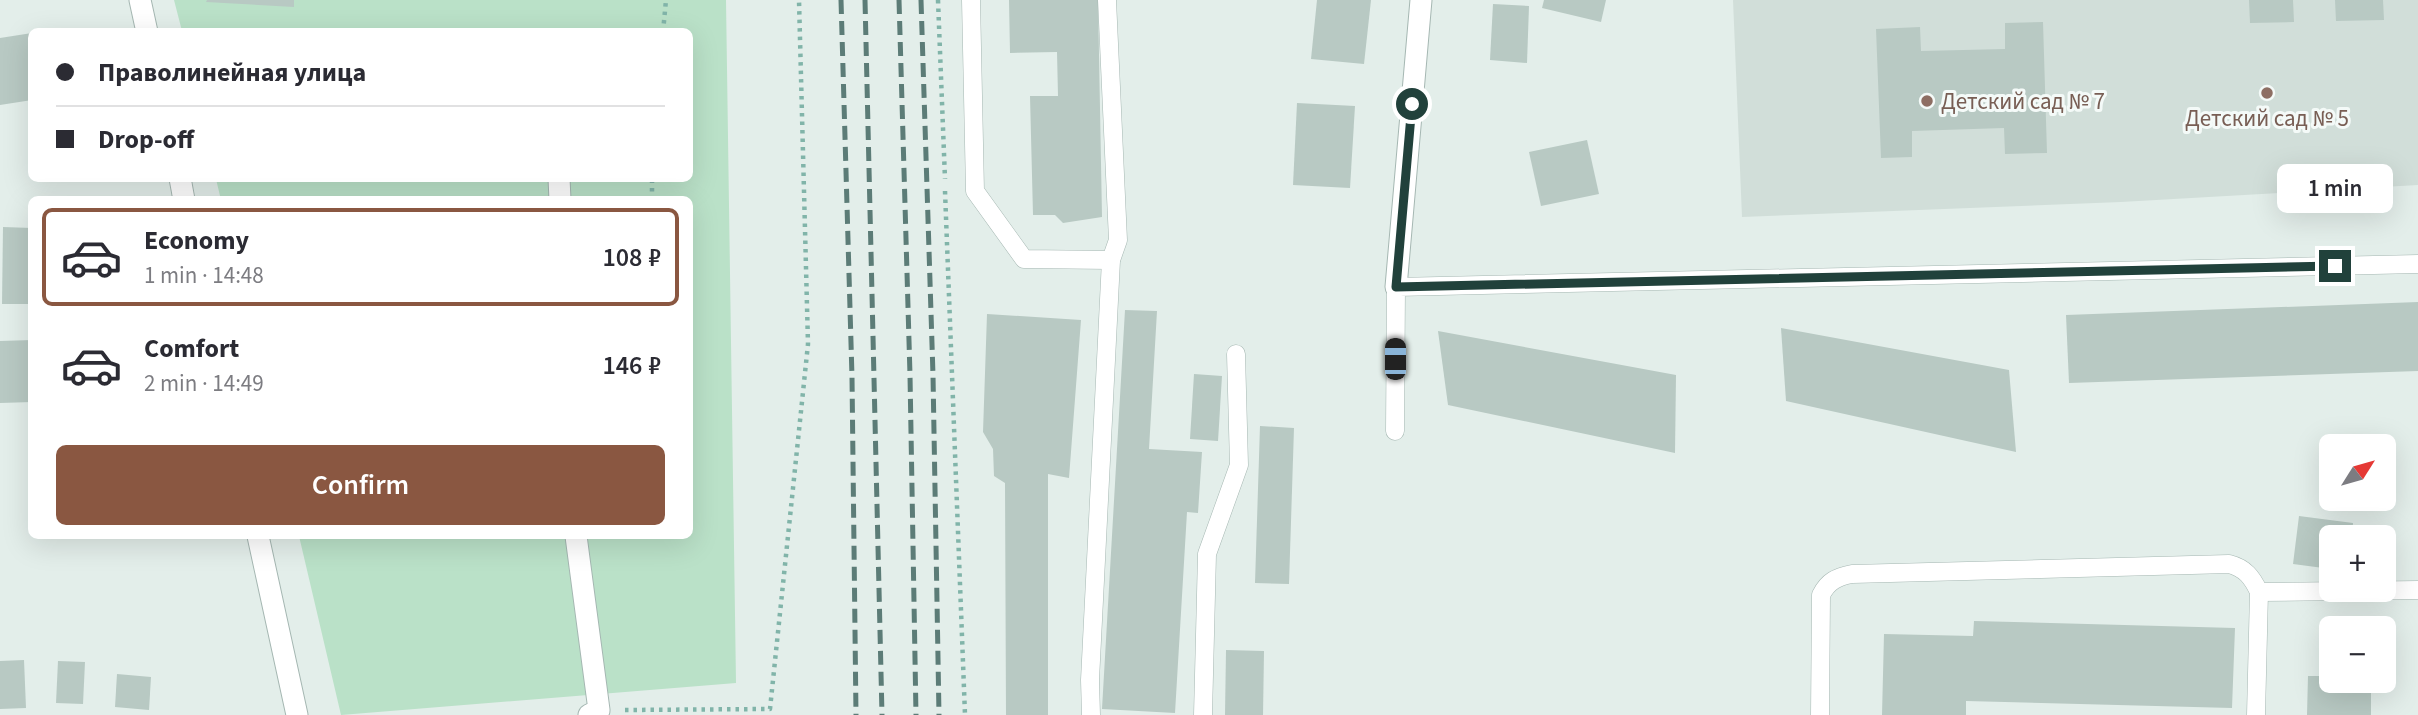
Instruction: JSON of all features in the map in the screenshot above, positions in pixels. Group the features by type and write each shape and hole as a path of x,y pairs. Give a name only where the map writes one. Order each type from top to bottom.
{"street":[{"path":"140,0 146,28"},
{"path":"1396,287 1421,0"},
{"path":"259,539 298,715"},
{"path":"576,539 594,712"}],"lane":[{"path":"971,0 975,191 1024,259 1111,260"},
{"path":"1091,715 1090,680 1111,260 1118,240 1107,0"},
{"path":"1395,431 1396,287 2418,264"},
{"path":"1203,715 1207,554 1239,464 1236,354"},
{"path":"1820,715 1821,595 1826,585 1837,576 2229,564 2241,567 2253,579 2259,592 2256,715"},
{"path":"2259,592 2418,590"}],"path":[{"path":"663,28 666,0"},
{"path":"594,712 770,709 808,344 799,0"},
{"path":"938,0 965,715"}],"shaded area":[{"path":"1733,0 2418,0 2418,185 2121,202 1742,217"}],"green space":[{"path":"174,0 726,0 736,683 341,715 300,539 693,539 693,196 220,196 217,182 693,182 693,28 181,28"}],"building":[{"path":"294,0 294,7 206,2"},
{"path":"1009,0 1098,0 1102,217 1063,223 1055,215 1033,215 1030,96 1058,96 1057,52 1010,53"},
{"path":"1317,0 1371,0 1364,64 1311,59"},
{"path":"1544,0 1606,0 1601,22 1542,8"},
{"path":"2249,0 2293,0 2294,22 2250,23"},
{"path":"2335,0 2383,0 2384,20 2336,21"},
{"path":"1493,4 1529,6 1527,63 1490,60"},
{"path":"2043,22 2047,153 2005,154 2004,128 1912,131 1912,157 1881,158 1876,29 1920,27 1921,51 2005,49 2005,23"},
{"path":"28,34 28,101 0,105 0,38"},
{"path":"1297,103 1355,106 1350,188 1293,185"},
{"path":"1587,140 1599,194 1541,206 1529,152"},
{"path":"3,227 28,228 28,304 2,304"},
{"path":"2418,302 2418,371 2069,383 2066,315"},
{"path":"1125,310 1157,311 1149,449 1202,452 1198,513 1187,512 1175,713 1102,709"},
{"path":"987,314 1081,320 1069,478 1048,474 1048,715 1006,715 1005,483 994,476 993,449 983,432"},
{"path":"1781,328 2009,370 2016,452 1786,401"},
{"path":"1438,331 1676,375 1675,453 1448,405"},
{"path":"28,340 28,402 0,403 0,341"},
{"path":"1194,374 1222,376 1218,441 1190,439"},
{"path":"1260,426 1294,428 1289,584 1255,583"},
{"path":"2299,516 2353,523 2319,525 2319,567 2293,564"},
{"path":"1974,621 2235,628 2232,708 1966,701 1966,715 1882,715 1884,634 1973,636"},
{"path":"1226,650 1264,651 1263,715 1225,715"},
{"path":"24,660 26,708 0,709 0,661"},
{"path":"58,661 85,662 83,704 56,703"},
{"path":"117,674 151,677 149,710 115,707"},
{"path":"2308,676 2319,676 2319,693 2371,693 2371,715 2307,715"}],"railway":[{"path":"841,0 852,377 856,715"},
{"path":"865,0 882,715"},
{"path":"899,0 916,715"},
{"path":"921,0 933,375 939,715"}],"place":[{"name":"Детский сад № 5","path":"2267,93"},
{"name":"Детский сад № 7","path":"1927,101"}],"route":[{"path":"1412,104 1396,287 2335,266"}]}
